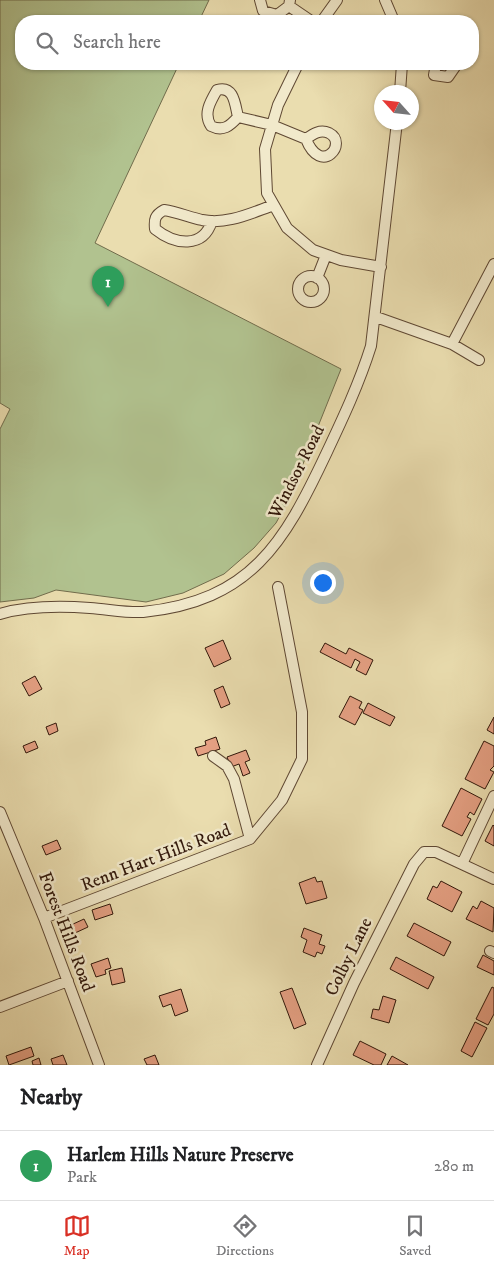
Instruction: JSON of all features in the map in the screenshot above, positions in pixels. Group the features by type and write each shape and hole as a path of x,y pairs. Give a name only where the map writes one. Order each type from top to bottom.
{"street":[{"path":"260,0 263,11 268,14 277,15 290,3 304,15"},
{"path":"326,15 337,0"},
{"path":"385,0 391,15"},
{"path":"295,70 278,105 265,149 267,193 287,228 313,250 341,260 381,266"},
{"path":"400,85 402,70"},
{"path":"435,70 434,75 448,77 453,70"},
{"path":"238,117 272,125 306,139"},
{"name":"Windsor Road","path":"0,614 28,609 88,608 141,612 181,606 212,594 237,581 256,567 272,550 303,503 362,377 371,346 376,317 396,130"},
{"path":"212,221 201,238 193,242 181,243 160,233 156,229 154,221 157,214 164,210 212,221 227,221 274,205"},
{"path":"317,278 326,255"},
{"path":"452,344 494,264"},
{"path":"376,317 452,344 479,360"},
{"path":"250,838 282,800 302,758 302,712 278,587"},
{"path":"213,756 228,766 234,779 250,838"},
{"path":"494,796 462,864 494,879"},
{"name":"Forest Hills Road","path":"0,812 44,918 99,1065"},
{"name":"Renn Hart Hills Road","path":"44,918 250,838"},
{"name":"Colby Lane","path":"320,1064 354,983 414,864 424,852 436,852 462,864"},
{"path":"0,1007 68,981"}],"green space":[{"path":"0,0 209,0 202,15 15,15 15,70 176,70 95,243 341,369 289,499 276,523 254,548 224,574 183,593 146,602 56,590 34,598 0,602 0,429 10,409 0,403"}],"building":[{"path":"223,640 231,659 214,667 205,648"},
{"path":"325,643 346,654 349,648 373,660 366,675 356,670 360,662 355,659 351,668 320,652"},
{"path":"35,676 42,689 29,696 22,683"},
{"path":"223,686 230,704 221,708 214,690"},
{"path":"350,696 362,702 359,708 363,710 355,725 339,717"},
{"path":"368,703 395,717 390,726 363,713"},
{"path":"494,717 494,734 487,730"},
{"path":"56,723 58,731 49,735 46,727"},
{"path":"216,737 220,749 198,756 195,748 206,745 205,741"},
{"path":"35,741 38,748 26,753 23,746"},
{"path":"484,741 494,746 494,766 490,770 494,772 485,789 465,779"},
{"path":"246,750 250,760 245,762 250,773 243,776 239,764 231,767 227,757"},
{"path":"461,788 482,799 474,815 470,812 467,817 471,819 462,836 442,826"},
{"path":"494,826 494,846 485,841"},
{"path":"57,840 61,849 46,855 42,846"},
{"path":"315,877 317,882 322,881 327,898 306,904 299,883"},
{"path":"441,881 462,892 452,912 427,899 433,886 437,888"},
{"path":"481,901 494,908 493,932 466,919 473,906 477,909"},
{"path":"110,904 113,914 95,920 92,910"},
{"path":"84,919 88,927 75,933 71,925"},
{"path":"414,923 451,942 444,956 407,936"},
{"path":"304,928 322,935 319,944 325,946 322,954 317,952 315,957 303,952 307,940 301,937"},
{"path":"483,955 494,961 494,975 477,967"},
{"path":"396,957 434,977 428,989 390,969"},
{"path":"108,958 111,968 105,970 106,974 96,977 91,964"},
{"path":"122,968 125,982 112,985 109,971"},
{"path":"492,987 494,988 494,1014 488,1025 476,1019"},
{"path":"292,988 306,1024 294,1029 280,992"},
{"path":"181,989 188,1011 175,1016 171,1004 163,1007 159,996"},
{"path":"383,996 396,1000 389,1023 371,1018 373,1009 379,1010"},
{"path":"475,1022 487,1028 472,1057 461,1051"},
{"path":"360,1041 386,1054 381,1065 374,1065 353,1055"},
{"path":"31,1047 34,1056 9,1065 6,1056"},
{"path":"63,1055 67,1065 53,1065 51,1059"},
{"path":"155,1055 159,1065 147,1065 144,1059"},
{"path":"392,1056 408,1065 387,1065"},
{"path":"39,1058 41,1065 33,1065 32,1061"}],"place":[{"name":"Harlem Hills Nature Preserve","path":"108,307"}]}
